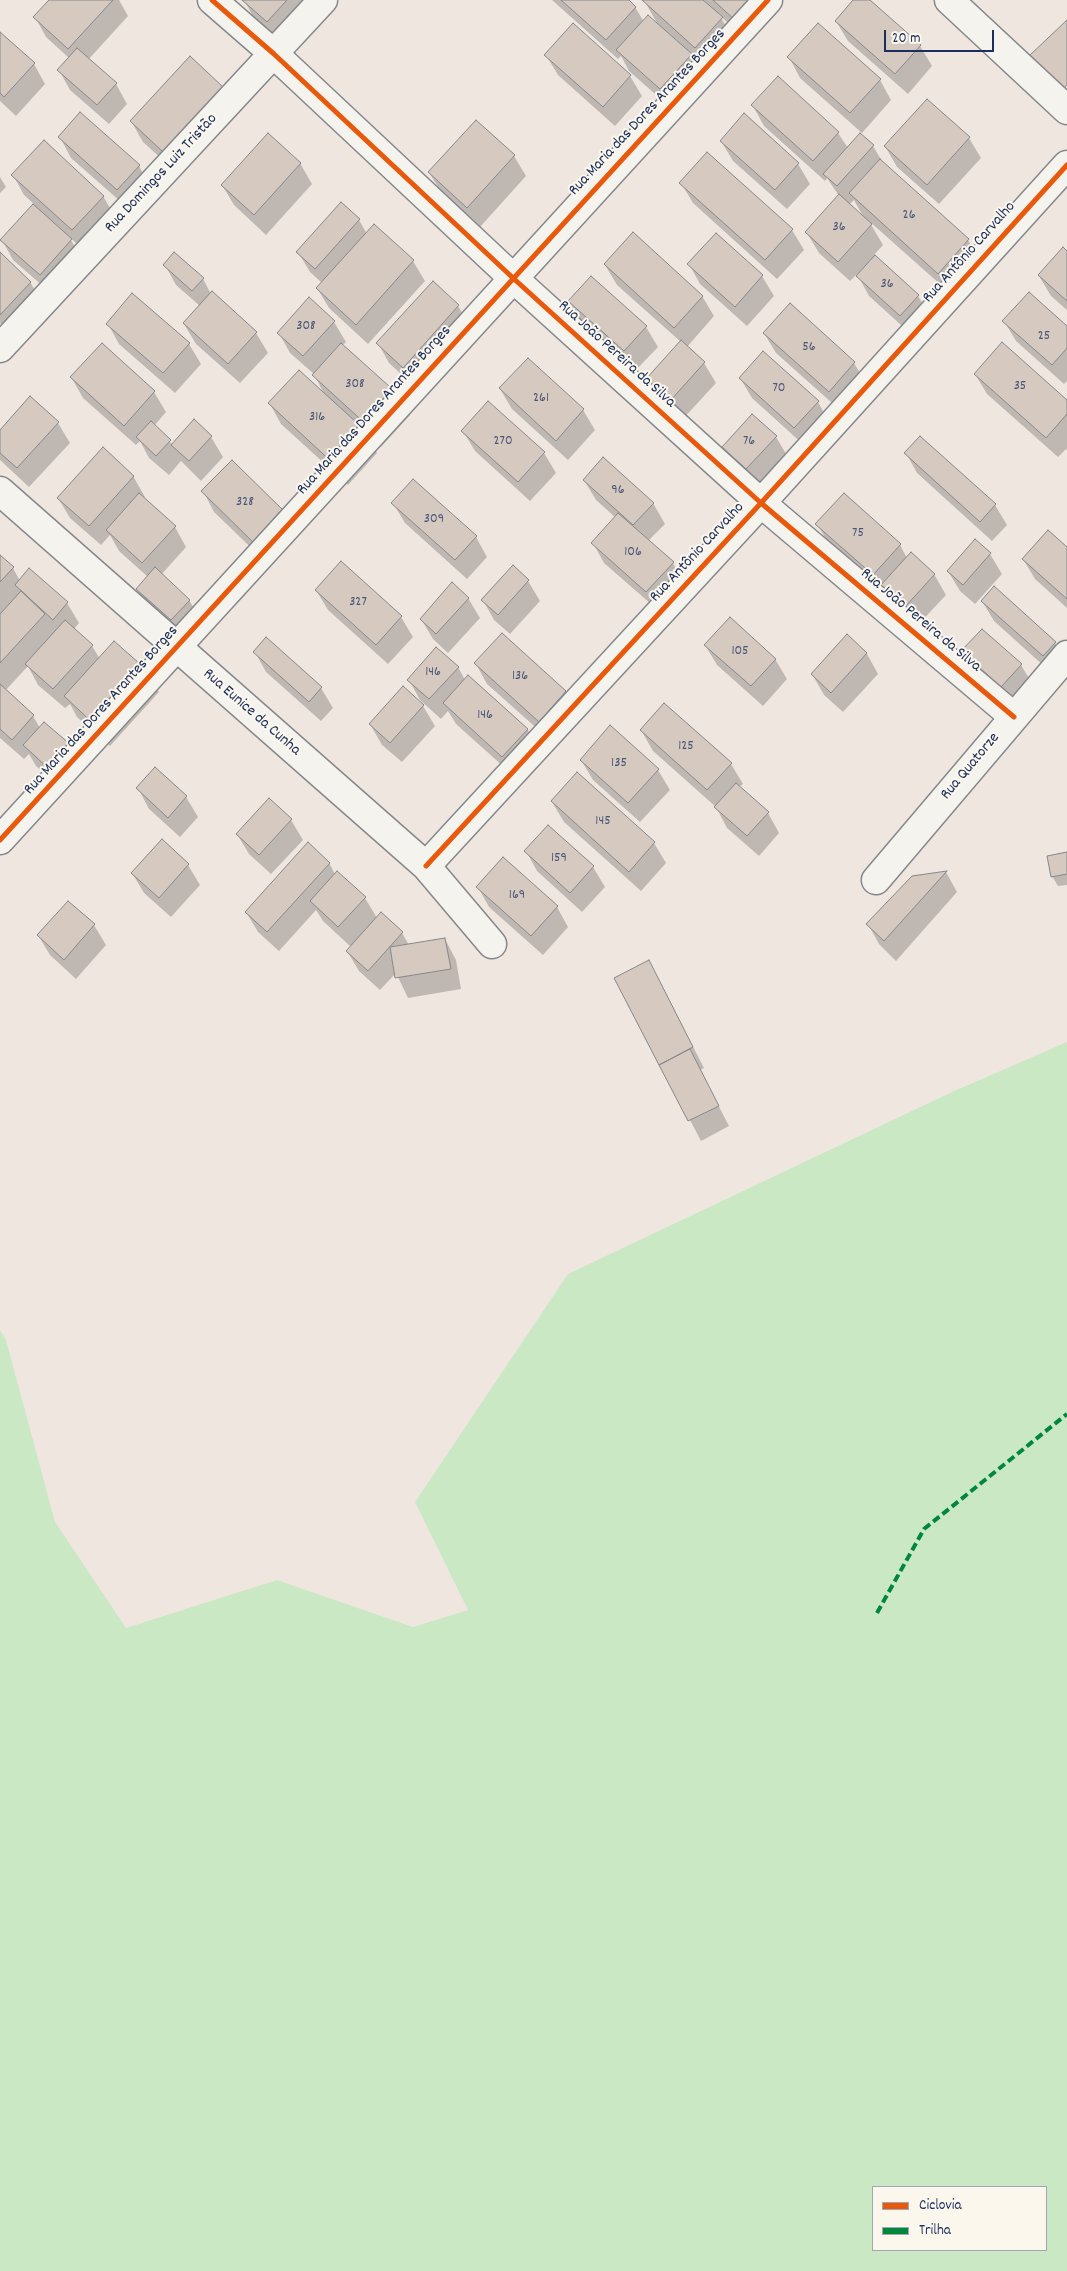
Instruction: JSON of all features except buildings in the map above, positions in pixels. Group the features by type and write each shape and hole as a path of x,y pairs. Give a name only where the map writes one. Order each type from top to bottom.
{"street":[{"name":"Rua João Pereira da Silva","path":"212,0 274,54 513,278 761,504 1014,717"},
{"name":"Rua Domingos Luiz Tristão","path":"0,348 323,0"},
{"name":"Rua Maria das Dores Arantes Borges","path":"0,840 768,0"},
{"path":"950,0 1067,110"},
{"name":"Rua Antônio Carvalho","path":"426,866 761,504 1067,165"},
{"name":"Rua Eunice da Cunha","path":"0,491 176,648 426,866 492,944"},
{"name":"Rua Quatorze","path":"876,880 1067,655"}],"green space":[{"path":"1067,1042 1067,2271 0,2271 0,1330 6,1340 55,1522 126,1628 277,1580 413,1627 468,1610 415,1502 568,1274 952,1092"}],"marked path":[{"path":"877,1613 924,1529 1067,1414"}],"cycle path":[{"path":"212,0 274,54 513,278 761,503 1014,717"},
{"path":"0,840 768,0"},
{"path":"426,866 761,503 1067,165"}]}
